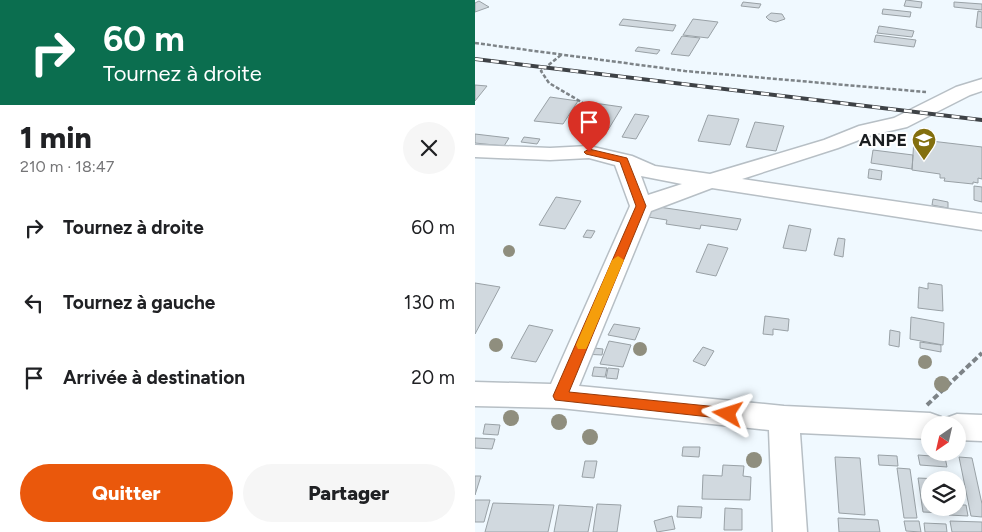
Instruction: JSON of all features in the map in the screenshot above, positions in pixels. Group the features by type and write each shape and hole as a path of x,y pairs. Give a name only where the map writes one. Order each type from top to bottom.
{"street":[{"path":"641,206 711,181 831,144 866,130 899,123 972,88"},
{"path":"475,151 540,154 589,152 624,160 650,172 982,222"},
{"path":"560,396 641,206 624,160"},
{"path":"475,394 560,396 784,419 919,425"},
{"path":"784,419 790,532"},
{"path":"966,427 982,428"}],"path":[{"path":"475,43 685,72 770,80 872,87 901,91 972,88"},
{"path":"561,55 541,71 544,79 554,88 576,96 583,103 577,122 579,141 589,152"},
{"path":"919,425 982,353"}],"building":[{"path":"906,0 922,2 921,8 904,6"},
{"path":"479,1 489,7 475,12 475,3"},
{"path":"743,2 761,4 759,8 741,6"},
{"path":"954,2 982,4 982,10 954,7"},
{"path":"883,9 911,12 910,17 882,14"},
{"path":"978,11 982,12 982,28 976,27"},
{"path":"771,13 782,14 785,19 776,22 769,20 766,17"},
{"path":"623,19 676,25 673,31 619,25"},
{"path":"693,19 718,22 708,38 683,35"},
{"path":"879,26 914,31 912,37 877,33"},
{"path":"876,35 916,40 914,47 874,42"},
{"path":"682,36 700,38 689,56 671,54"},
{"path":"638,47 660,50 657,54 635,51"},
{"path":"475,85 487,86 475,101"},
{"path":"550,97 578,101 563,124 534,121"},
{"path":"594,103 622,107 608,130 579,126"},
{"path":"635,114 649,116 636,139 622,137"},
{"path":"708,115 739,119 730,145 698,141"},
{"path":"755,122 784,126 776,151 746,147"},
{"path":"475,134 509,138 504,146 475,143"},
{"path":"524,137 540,139 537,144 521,142"},
{"path":"914,139 982,147 982,179 978,178 978,183 973,182 973,184 944,181 945,178 940,178 940,174 912,170"},
{"path":"873,150 913,155 912,169 871,163"},
{"path":"869,169 882,171 881,180 868,178"},
{"path":"974,186 982,187 982,202 974,200"},
{"path":"556,197 581,201 565,229 539,225"},
{"path":"933,199 948,202 948,208 932,205"},
{"path":"652,206 741,219 737,230 701,225 700,229 666,224 667,220 648,217"},
{"path":"789,225 811,229 806,251 783,248"},
{"path":"587,230 595,231 591,238 583,237"},
{"path":"838,238 845,239 843,257 834,255"},
{"path":"708,244 728,248 716,276 696,272"},
{"path":"475,283 500,287 475,334"},
{"path":"928,283 942,285 943,311 918,308 919,287 928,289"},
{"path":"765,316 789,319 788,331 773,329 773,335 763,334"},
{"path":"911,317 944,323 943,345 910,339"},
{"path":"614,324 640,328 635,340 608,335"},
{"path":"529,325 553,330 536,362 511,358"},
{"path":"890,330 900,332 899,347 889,345"},
{"path":"609,341 631,345 623,367 600,364"},
{"path":"920,342 941,345 941,352 920,348"},
{"path":"586,347 603,349 602,355 584,354"},
{"path":"703,347 714,351 705,366 693,361"},
{"path":"594,367 607,368 605,377 592,376"},
{"path":"608,368 619,369 617,379 606,378"},
{"path":"485,424 500,425 498,435 483,434"},
{"path":"475,438 495,439 492,449 475,448"},
{"path":"683,447 700,447 699,457 682,456"},
{"path":"878,455 897,456 898,466 879,465"},
{"path":"918,455 921,455 921,461 946,461 947,467 920,465"},
{"path":"835,457 860,458 865,515 839,513"},
{"path":"966,458 972,458 982,504 982,517 971,516 966,491 966,471 962,471 960,461 966,461"},
{"path":"585,461 597,461 594,478 582,477"},
{"path":"723,465 744,466 743,476 751,477 750,500 702,499 703,475 722,476"},
{"path":"897,468 910,469 917,518 904,518"},
{"path":"475,476 481,476 475,495"},
{"path":"918,478 921,478 921,498"},
{"path":"475,500 490,500 484,522 475,522"},
{"path":"493,503 554,505 548,532 485,532"},
{"path":"597,504 621,505 617,532 593,532"},
{"path":"559,505 593,507 588,532 554,532"},
{"path":"678,506 702,507 701,518 677,517"},
{"path":"725,508 742,509 742,530 724,530"},
{"path":"672,516 675,529 657,532 654,521"},
{"path":"838,518 878,520 880,532 839,532"},
{"path":"904,521 919,521 921,532 906,531"},
{"path":"950,521 982,522 982,532 952,532"},
{"path":"924,523 946,524 947,532 925,532"}],"railway":[{"path":"475,59 982,120"}],"slow traffic":[{"path":"582,345 618,260"}],"place":[{"name":"ANPE","path":"924,161"}],"route":[{"path":"589,152 624,160 641,206 560,396 728,414"}]}
